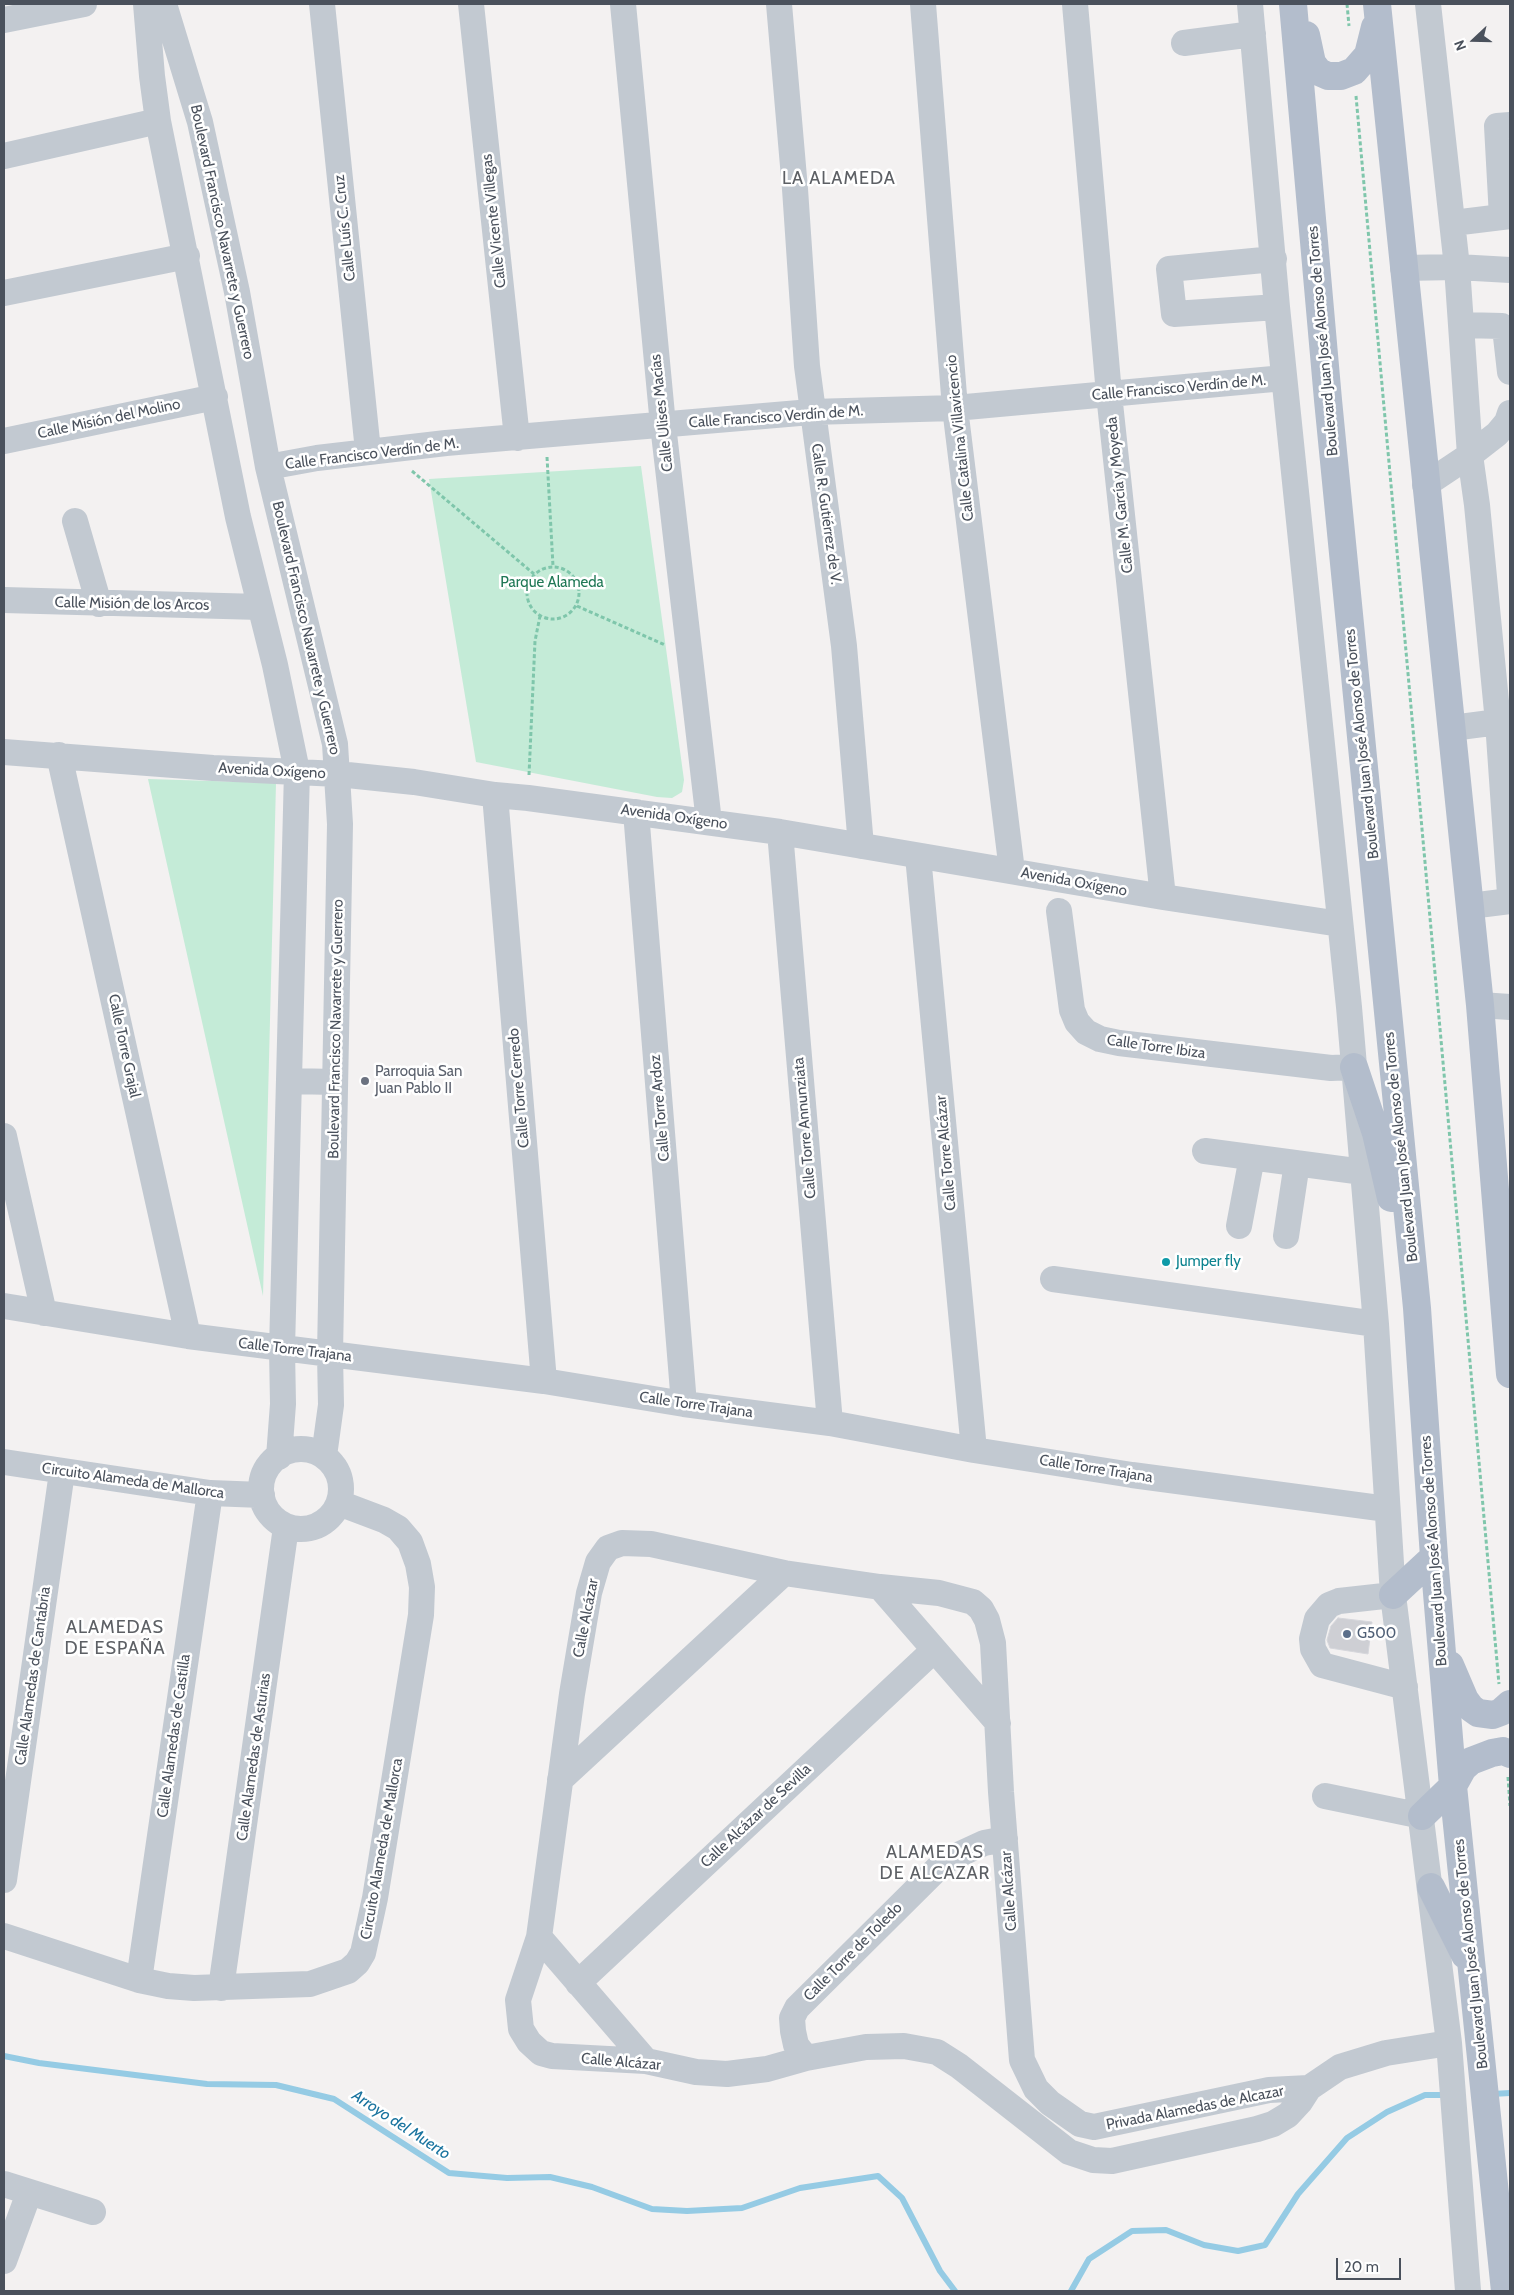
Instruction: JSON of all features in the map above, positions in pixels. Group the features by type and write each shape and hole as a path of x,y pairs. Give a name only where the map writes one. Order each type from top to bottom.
{"main road":[{"name":"Boulevard Juan José Alonso de Torres","path":"1293,4 1328,400 1417,1308 1434,1557 1453,1786 1474,1973 1505,2291"},
{"path":"1302,4 1307,44 1312,64 1319,72 1328,76 1341,76 1354,71 1368,56 1373,41 1377,8"},
{"path":"1377,8 1480,1005 1510,1374"},
{"path":"1354,1067 1368,1106 1382,1156 1417,1308"},
{"path":"1394,1595 1434,1557"},
{"path":"1440,1627 1451,1671 1458,1688 1471,1708 1486,1715 1506,1708"},
{"path":"1422,1816 1453,1786 1463,1768 1471,1761 1492,1753 1508,1753"},
{"path":"1431,1887 1474,1973"}],"street":[{"path":"4,20 84,4"},
{"path":"146,4 158,121 187,256 238,517 297,771 282,1349 283,1404 279,1457"},
{"name":"Boulevard Francisco Navarrete y Guerrero","path":"164,4 204,141 238,292 268,467 335,744 340,824 330,1354"},
{"name":"Calle Luís C. Cruz","path":"322,4 368,452"},
{"name":"Calle Vicente Villegas","path":"471,4 517,438"},
{"name":"Calle Ulises Macías","path":"624,4 663,425 710,822"},
{"name":"Calle R. Gutiérrez de V.","path":"779,4 811,412 844,646 861,846"},
{"name":"Calle Catalina Villavicencio","path":"923,4 955,408 1012,871"},
{"name":"Calle M. García y Moyeda","path":"1075,4 1109,394 1164,897"},
{"path":"1250,4 1277,307 1354,1067 1376,1324 1394,1595 1449,2042 1468,2291"},
{"path":"1428,4 1453,223 1462,325 1470,455 1477,505 1498,722 1510,894"},
{"path":"1184,43 1253,34"},
{"path":"4,156 158,121"},
{"path":"1453,223 1506,216 1497,126 1510,125"},
{"path":"4,293 187,256"},
{"path":"1274,259 1169,269 1174,314 1277,307"},
{"path":"1403,268 1457,267 1510,270"},
{"path":"1462,325 1502,326 1504,328 1510,372"},
{"name":"Calle Francisco Verdín de M.","path":"268,467 401,448 546,435 811,412 955,408 1284,378"},
{"name":"Calle Misión del Molino","path":"4,441 215,397"},
{"path":"1425,485 1470,455 1497,434 1508,422 1510,413"},
{"path":"1470,455 1510,448"},
{"path":"76,521 99,604"},
{"name":"Calle Misión de los Arcos","path":"4,600 260,607"},
{"path":"1452,728 1498,722"},
{"name":"Avenida Oxígeno","path":"4,752 213,768 338,774 414,782 495,795 780,832 1164,897 1340,924"},
{"name":"Calle Torre Grajal","path":"59,755 188,1336"},
{"name":"Calle Torre Cerredo","path":"495,795 544,1381"},
{"name":"Calle Torre Ardoz","path":"636,812 684,1404"},
{"name":"Calle Torre Annunziata","path":"780,832 830,1423"},
{"name":"Calle Torre Alcázar","path":"918,856 974,1450"},
{"path":"1470,906 1510,902"},
{"name":"Calle Torre Ibiza","path":"1059,911 1072,1010 1077,1022 1086,1032 1100,1039 1119,1043 1331,1068 1354,1067"},
{"path":"1480,1005 1510,1007"},
{"path":"290,1081 335,1082"},
{"path":"4,1136 44,1313"},
{"path":"1205,1151 1363,1172"},
{"path":"1239,1226 1252,1157"},
{"path":"1286,1236 1297,1163"},
{"path":"1054,1279 1376,1324"},
{"name":"Calle Torre Trajana","path":"4,1306 188,1336 544,1381 684,1404 830,1423 974,1450 1132,1474 1388,1509"},
{"path":"324,1456 331,1405 330,1354"},
{"path":"289,1451 313,1451 324,1456 333,1466 339,1477 341,1490 339,1503 331,1517 317,1526 302,1530 286,1526 274,1519 266,1508 262,1495 265,1473 279,1457 289,1451"},
{"name":"Circuito Alameda de Mallorca","path":"4,1462 210,1493 262,1495"},
{"name":"Calle Alamedas de Cantabria","path":"4,1880 62,1472"},
{"name":"Calle Alamedas de Castilla","path":"139,1980 210,1493"},
{"name":"Circuito Alameda de Mallorca","path":"4,1936 139,1980 168,1986 222,1988 310,1984 330,1979 348,1971 357,1963 363,1953 367,1936 420,1625 422,1587 418,1564 410,1542 398,1528 384,1520 339,1503"},
{"name":"Calle Alamedas de Asturias","path":"222,1988 286,1526"},
{"name":"Calle Alcázar","path":"998,2098 959,2066 937,2052 904,2046 866,2047 806,2058 768,2069 727,2074 696,2072 646,2061 552,2056 541,2053 529,2042 521,2028 518,2000 539,1937 560,1780 589,1593 596,1568 608,1548 622,1543 652,1544 784,1572 880,1588 939,1593 973,1602 981,1609 987,1620 993,1643 1005,1839 1022,2060"},
{"path":"560,1780 784,1572"},
{"path":"880,1588 998,1723"},
{"path":"1394,1595 1339,1601 1329,1605 1316,1619 1312,1639 1313,1649 1322,1665 1405,1687"},
{"name":"Calle Alcázar de Sevilla","path":"578,1982 934,1650"},
{"path":"1325,1796 1422,1816"},
{"name":"Calle Torre de Toledo","path":"806,2058 796,2045 793,2030 792,2018 797,2008 945,1860 977,1846 1005,1839"},
{"path":"539,1937 646,2061"},
{"name":"Privada Alamedas de Alcazar","path":"998,2098 1068,2152 1093,2160 1112,2161 1243,2133 1273,2124 1288,2114 1300,2102 1309,2088 1340,2067 1360,2059 1386,2053 1449,2042"},
{"name":"Privada Alamedas de Alcazar","path":"1022,2060 1036,2089 1050,2103 1080,2124 1094,2128 1269,2090 1309,2088"},
{"path":"1110,2126 1112,2161"},
{"path":"4,2184 93,2212"},
{"path":"4,2261 29,2193"}],"path":[{"path":"1347,4 1350,33"},
{"path":"1354,71 1506,1708"},
{"path":"546,435 553,566"},
{"path":"401,448 414,473 534,574"},
{"path":"553,566 566,570 576,579 580,592 577,606 567,616 554,620 540,616 531,607 527,593 534,574 553,566"},
{"path":"577,606 690,656"},
{"path":"528,798 535,641 540,616"},
{"path":"1508,1753 1510,1806"}],"green space":[{"name":"Parque Alameda","path":"641,466 684,780 682,792 672,798 657,797 476,762 429,479"},
{"path":"148,779 276,783 263,1296"}],"building":[{"name":"G500","path":"1338,1618 1372,1622 1368,1654 1330,1648 1327,1640 1331,1626"}],"waterway":[{"name":"Arroyo del Muerto","path":"4,2056 39,2063 207,2084 276,2085 334,2099 449,2173 507,2178 550,2177 592,2187 652,2209 687,2211 742,2208 800,2188 878,2176 902,2198 940,2271 955,2291"},
{"name":"Arroyo del Muerto","path":"1492,2094 1510,2093"},
{"name":"Arroyo del Muerto","path":"1071,2291 1089,2259 1132,2231 1166,2230 1204,2245 1238,2251 1265,2245 1298,2194 1347,2138 1387,2112 1425,2095 1447,2095"}],"place":[{"name":"Parroquia San Juan Pablo II","path":"365,1081"},
{"name":"Jumper fly","path":"1166,1262"},
{"name":"G500","path":"1347,1634"}],"district":[{"name":"LA ALAMEDA","path":"839,179"},
{"name":"ALAMEDAS DE ESPAÑA","path":"115,1638"},
{"name":"ALAMEDAS DE ALCAZAR","path":"935,1864"}]}
